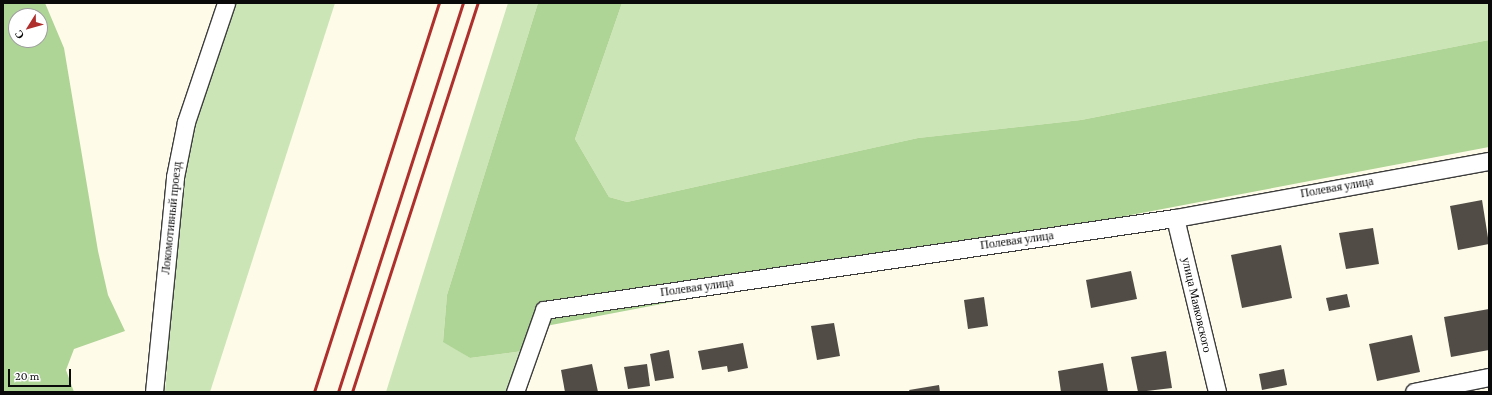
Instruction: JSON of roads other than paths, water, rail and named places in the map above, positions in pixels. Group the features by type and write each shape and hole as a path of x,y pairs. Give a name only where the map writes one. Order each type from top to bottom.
{"street":[{"name":"Локомотивный проезд","path":"154,392 175,177 186,122 226,3"},
{"name":"Полевая улица","path":"515,392 544,310 1175,218 1489,161"},
{"name":"улица Маяковского","path":"1175,218 1217,392"},
{"path":"1414,392 1489,377"}],"railway":[{"path":"314,392 439,3"},
{"path":"338,392 463,3"},
{"path":"352,392 478,3"}]}
